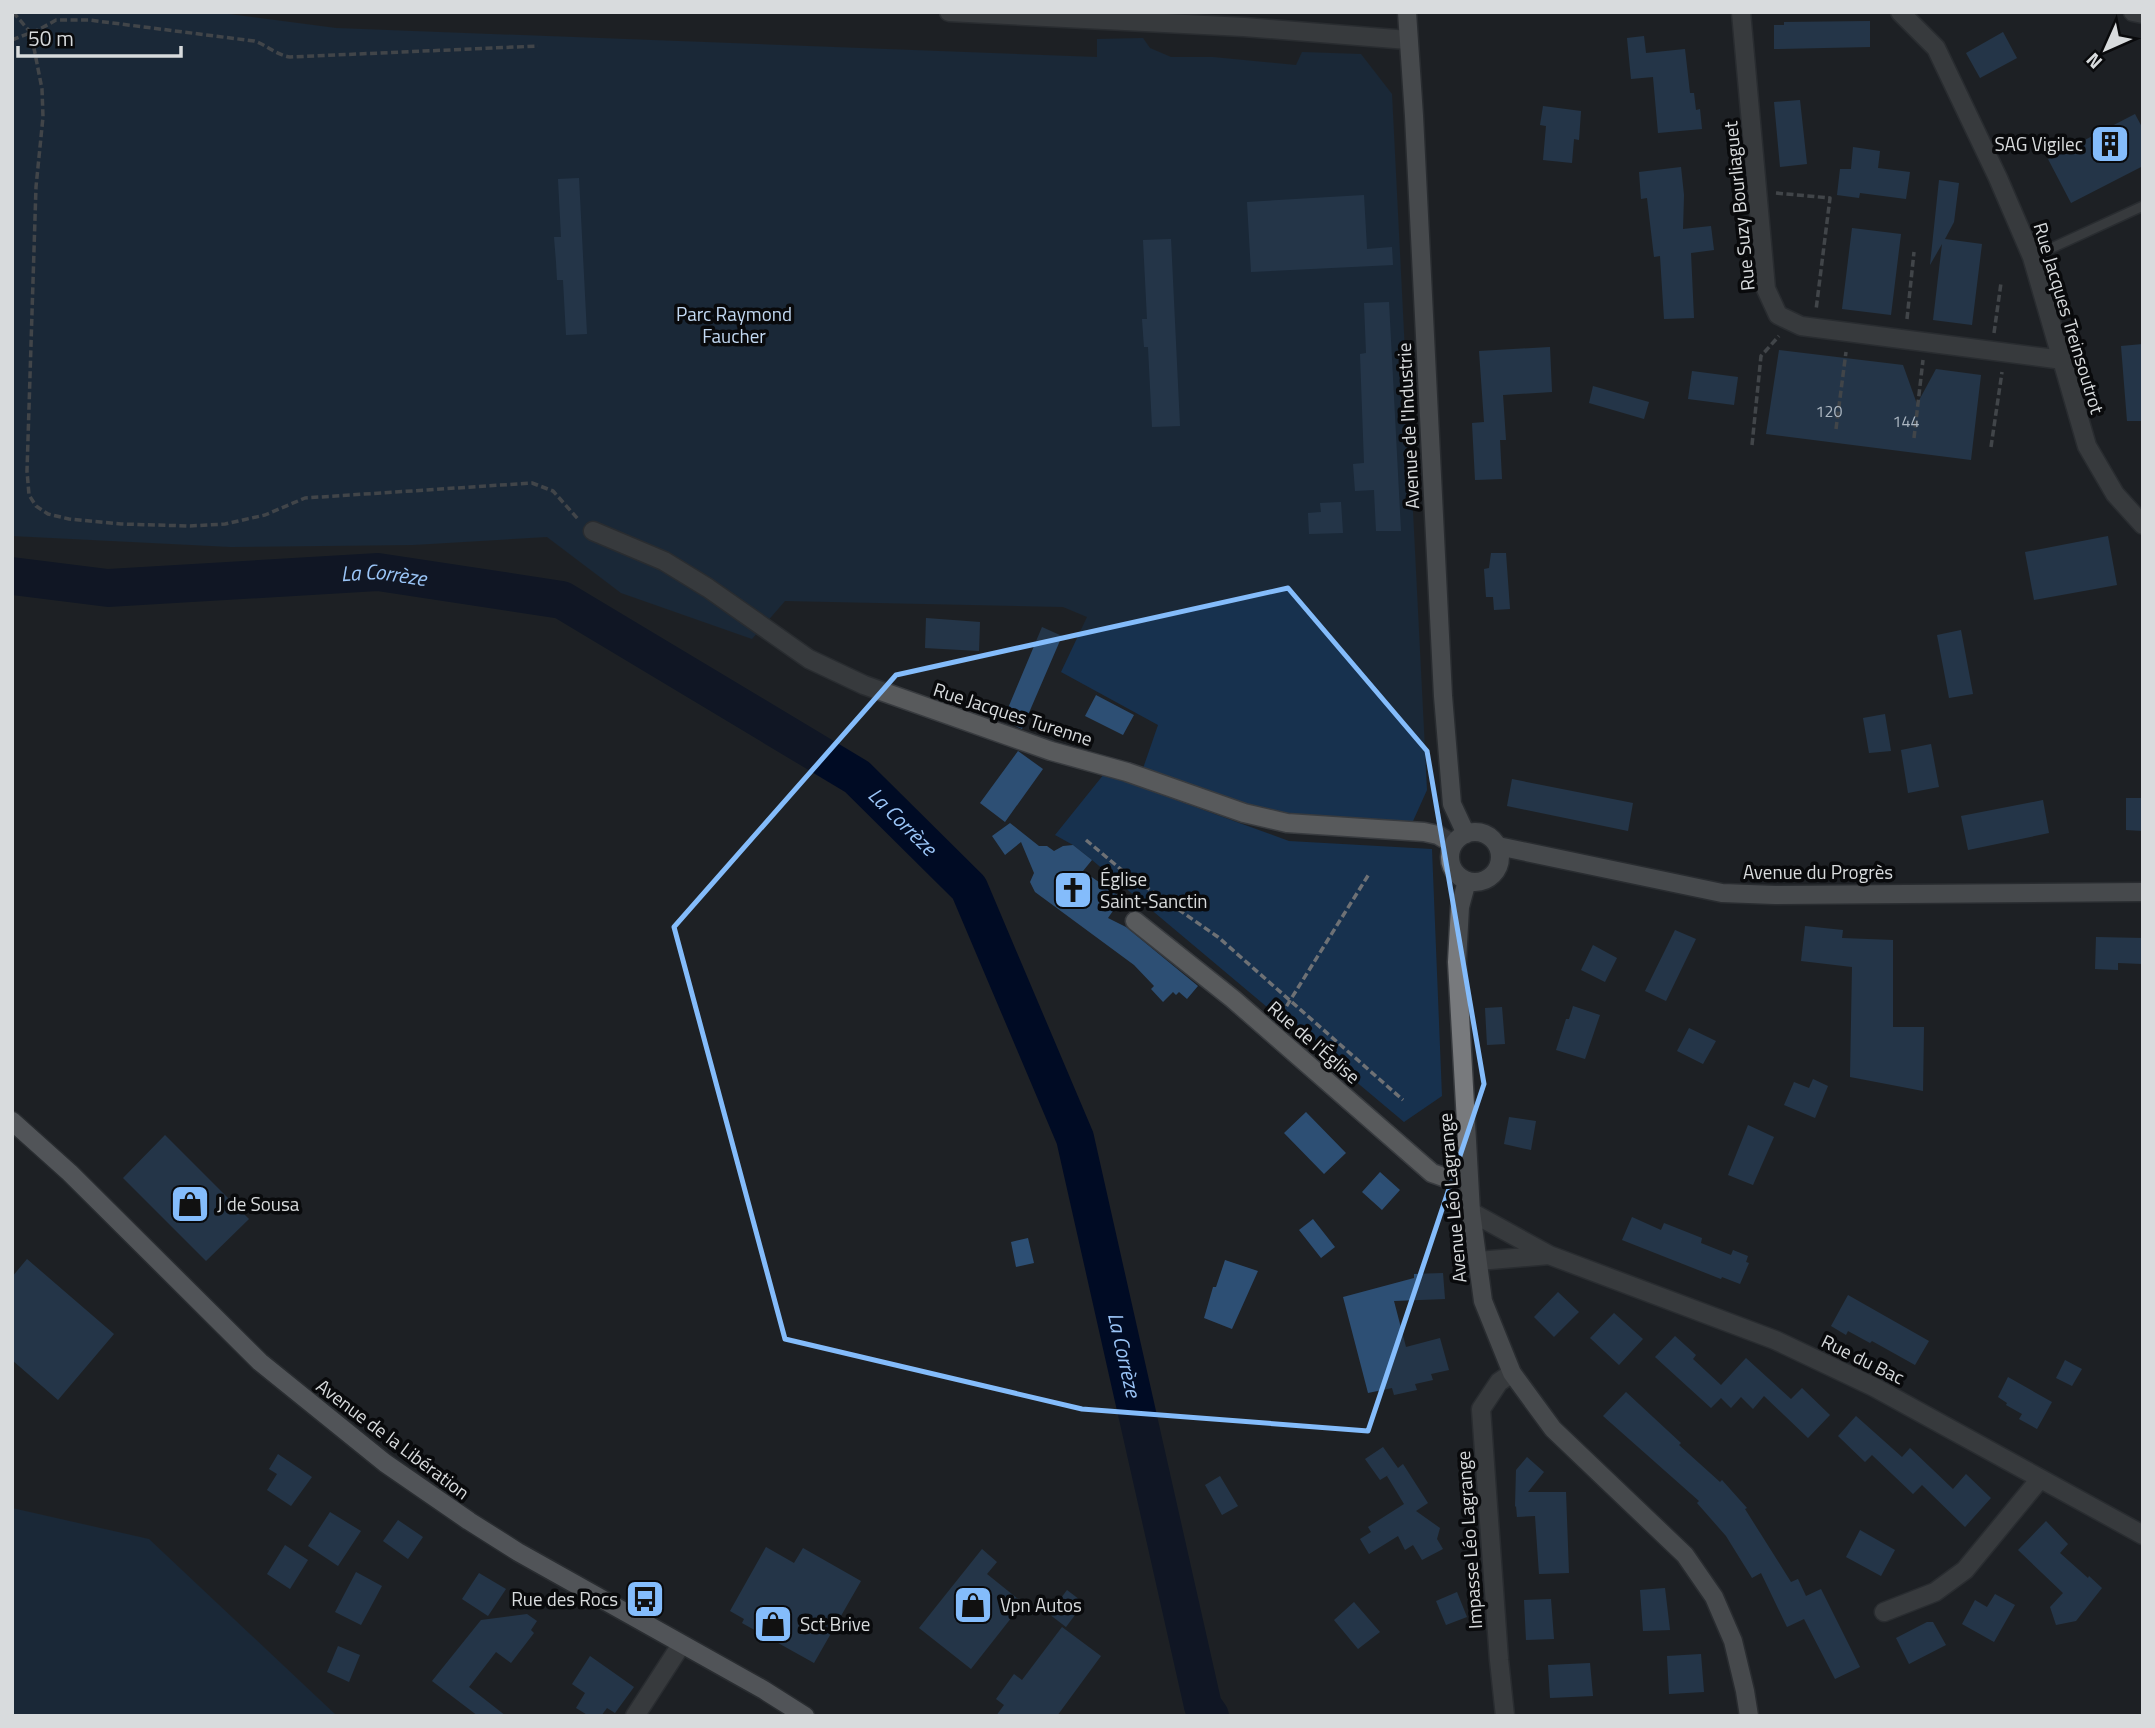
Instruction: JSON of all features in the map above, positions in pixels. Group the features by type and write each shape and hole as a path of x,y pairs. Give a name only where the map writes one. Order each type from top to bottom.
{"main road":[{"name":"Avenue de l'Industrie","path":"1407,12 1443,695 1451,804 1460,839"},
{"path":"1474,832 1488,835 1498,846 1500,855 1497,871 1484,881 1467,881 1451,866 1450,852 1460,839 1474,832"},
{"name":"Avenue du Progrès","path":"1498,846 1722,893 1775,895 2143,892"},
{"name":"Avenue Léo Lagrange","path":"1467,881 1460,907 1457,962 1469,1186 1483,1301 1512,1373 1553,1429 1685,1555 1714,1597 1733,1641 1749,1716"},
{"name":"Avenue de la Libération","path":"12,1121 70,1173 260,1362 354,1439 469,1521 805,1716"}],"street":[{"path":"949,12 1244,27 1408,40"},
{"name":"Rue Suzy Bourliaguet","path":"1741,12 1766,289 1778,315 1792,322"},
{"name":"Rue Jacques Treinsoutrot","path":"1900,12 1936,48 1998,178 2032,257 2087,446 2115,494 2143,525"},
{"path":"2133,12 2143,14"},
{"path":"1792,322 1814,328 2063,360"},
{"name":"Rue Jacques Turenne","path":"593,531 664,561 809,659 864,685 1051,751 1127,772 1244,813 1287,823 1424,832 1460,839"},
{"name":"Rue de l'Église","path":"1135,921 1233,999 1432,1173 1469,1186"},
{"name":"Rue du Bac","path":"1471,1212 1549,1255 1775,1340 1874,1387 2143,1535"},
{"name":"Rue du Bac","path":"1478,1261 1549,1255"},
{"name":"Impasse Léo Lagrange","path":"1505,1716 1481,1409 1499,1382 1512,1373"},
{"path":"1884,1612 1935,1592 1965,1570 2040,1479"},
{"path":"635,1716 681,1645"}],"lane":[{"path":"2032,257 2143,206"}],"path":[{"path":"13,12 31,33 42,89 43,117 36,187 27,471 29,495 36,506 48,514 69,519 190,526 225,524 265,515 305,498 532,483 553,491 576,519 593,531"},
{"path":"12,40 56,20 89,20 254,41 267,45 279,55 290,57 538,46"},
{"path":"1757,191 1830,198 1814,328"},
{"path":"1905,340 1914,252"},
{"path":"1991,447 2001,283"},
{"path":"1752,445 1761,356 1792,322"},
{"path":"1836,429 1849,332"},
{"path":"1914,438 1925,342"},
{"path":"1086,840 1123,871 1218,937 1404,1100"},
{"path":"1268,1030 1280,1018 1369,874"}],"highlighted area":[{"path":"1288,588 1427,751 1484,1084 1368,1431 1082,1409 785,1339 674,927 896,675"}],"green space":[{"name":"Parc Raymond Faucher","path":"12,12 213,12 336,28 1097,57 1097,39 1143,38 1150,48 1171,57 1213,57 1296,65 1302,52 1361,54 1392,94 1427,790 1409,830 1287,823 1140,777 1158,725 1061,672 1087,617 1063,607 785,601 752,639 621,593 547,537 413,545 231,547 12,536"},
{"path":"1104,774 1289,841 1432,849 1442,1096 1404,1122 1092,860 1055,835"},
{"path":"12,1508 149,1539 337,1716 12,1716"}],"building":[{"path":"1870,21 1870,47 1774,49 1774,25 1784,25 1784,22"},
{"path":"2003,32 2017,58 1980,78 1966,53"},
{"path":"1644,36 1646,53 1685,49 1690,93 1694,93 1696,110 1700,109 1702,129 1658,133 1653,77 1631,79 1627,38"},
{"path":"1800,100 1807,164 1780,167 1774,102"},
{"path":"1543,106 1581,111 1579,140 1574,139 1572,163 1543,160 1546,126 1540,125"},
{"name":"SAG Vigilec","path":"2135,114 2143,129 2143,166 2071,203 2048,159"},
{"path":"1853,147 1880,151 1878,168 1910,172 1906,199 1860,193 1859,198 1837,195 1840,169 1851,169"},
{"path":"1681,167 1683,229 1711,226 1714,250 1691,253 1694,318 1664,319 1660,256 1654,257 1647,198 1641,199 1639,172"},
{"path":"579,178 587,334 566,335 563,280 557,280 554,237 561,237 558,179"},
{"path":"1939,180 1959,183 1954,222 1945,239 1982,244 1972,325 1933,320 1942,244 1930,265"},
{"path":"1364,195 1367,249 1392,247 1393,265 1251,272 1247,202"},
{"path":"1852,228 1901,234 1891,315 1842,309"},
{"path":"1171,239 1180,426 1152,427 1148,347 1144,347 1142,319 1147,319 1143,240"},
{"path":"1389,302 1401,531 1376,531 1374,490 1355,491 1353,464 1364,463 1360,354 1366,353 1364,303"},
{"path":"2143,344 2143,421 2127,421 2121,346"},
{"path":"1550,347 1552,392 1503,395 1506,440 1500,440 1502,479 1475,480 1472,423 1484,422 1479,351"},
{"path":"1779,350 1903,365 1917,404 1936,369 1981,375 1971,460 1766,434"},
{"path":"1692,371 1738,377 1734,405 1688,399"},
{"path":"1593,386 1649,402 1644,419 1589,403"},
{"path":"1341,502 1343,533 1309,534 1308,513 1321,512 1320,503"},
{"path":"2108,536 2117,585 2034,600 2025,552"},
{"path":"1491,553 1506,553 1510,609 1494,610 1493,597 1486,597 1484,569 1489,568"},
{"path":"926,618 980,622 979,651 925,648"},
{"path":"1042,627 1062,636 1022,729 1003,720"},
{"path":"1961,630 1973,694 1949,698 1937,635"},
{"path":"1096,695 1134,715 1123,735 1085,716"},
{"path":"1885,714 1891,751 1869,753 1863,718"},
{"path":"1931,744 1939,787 1908,793 1901,750"},
{"path":"1018,751 1043,769 1005,822 980,803"},
{"path":"1512,779 1633,803 1628,831 1507,806"},
{"path":"2126,798 2143,798 2143,831 2126,830"},
{"path":"2043,800 2049,833 1968,850 1961,816"},
{"path":"1010,823 1039,846 1047,846 1054,851 1073,845 1092,860 1083,871 1122,898 1108,918 1126,927 1198,986 1187,999 1179,992 1176,995 1173,992 1163,1002 1151,989 1154,986 1134,965 1035,892 1030,882 1034,873 1021,842 1005,855 992,836"},
{"path":"1805,926 1843,930 1842,938 1893,940 1893,1027 1924,1027 1923,1091 1850,1077 1852,967 1801,961"},
{"path":"1675,930 1696,939 1666,1001 1645,991"},
{"path":"2096,937 2143,938 2143,964 2118,963 2118,970 2095,969"},
{"path":"1593,945 1617,958 1605,982 1581,970"},
{"path":"1573,1006 1600,1015 1585,1059 1556,1050"},
{"path":"1502,1007 1505,1044 1487,1045 1485,1008"},
{"path":"1689,1028 1716,1041 1703,1064 1677,1051"},
{"path":"1813,1079 1828,1086 1815,1118 1784,1105 1794,1082 1809,1088"},
{"path":"1306,1112 1346,1153 1324,1174 1284,1133"},
{"path":"1509,1117 1536,1121 1531,1150 1504,1144"},
{"path":"1748,1125 1774,1137 1753,1185 1728,1175"},
{"path":"165,1135 249,1219 206,1261 123,1178"},
{"path":"1380,1172 1400,1190 1382,1210 1362,1192"},
{"path":"1632,1217 1661,1230 1664,1223 1702,1238 1701,1243 1731,1255 1733,1250 1748,1256 1746,1262 1749,1263 1740,1284 1622,1240"},
{"path":"1313,1219 1335,1247 1321,1258 1299,1230"},
{"path":"1028,1238 1034,1263 1016,1267 1011,1242"},
{"path":"27,1259 114,1334 58,1400 12,1360 12,1277"},
{"path":"1225,1260 1258,1271 1232,1329 1204,1318"},
{"path":"1443,1273 1445,1299 1394,1301 1406,1347 1440,1338 1449,1370 1431,1374 1433,1380 1415,1384 1417,1390 1394,1395 1392,1388 1368,1393 1343,1297 1414,1278 1414,1274"},
{"path":"1558,1292 1579,1312 1554,1337 1534,1317"},
{"path":"1848,1295 1929,1341 1915,1365 1872,1341 1870,1343 1848,1331 1846,1335 1831,1326"},
{"path":"1614,1313 1643,1339 1619,1365 1590,1338"},
{"path":"1675,1336 1696,1355 1693,1359 1721,1385 1746,1358 1791,1399 1802,1388 1830,1415 1808,1438 1764,1396 1753,1409 1741,1397 1731,1408 1721,1398 1711,1408 1655,1357"},
{"path":"2065,1360 2082,1369 2072,1386 2056,1378"},
{"path":"2008,1377 2052,1402 2037,1429 2019,1419 2022,1414 1998,1397"},
{"path":"1626,1392 1681,1443 1679,1445 1720,1482 1722,1480 1747,1508 1745,1509 1791,1582 1798,1579 1806,1596 1821,1589 1860,1667 1835,1679 1804,1619 1787,1627 1761,1573 1752,1578 1726,1536 1697,1503 1699,1501 1603,1416"},
{"path":"1856,1416 1902,1457 1910,1448 1953,1489 1966,1474 1991,1498 1965,1527 1922,1485 1913,1494 1872,1455 1865,1462 1838,1436"},
{"path":"1383,1447 1398,1468 1403,1464 1428,1503 1416,1511 1440,1528 1437,1539 1443,1549 1422,1560 1413,1545 1405,1550 1398,1536 1369,1554 1360,1539 1371,1532 1368,1527 1404,1504 1387,1476 1390,1474 1380,1480 1365,1459"},
{"path":"278,1454 312,1477 291,1506 267,1490 277,1474 269,1469"},
{"path":"1527,1457 1544,1472 1528,1492 1566,1492 1569,1573 1539,1574 1535,1516 1517,1517 1516,1470"},
{"path":"1220,1476 1238,1506 1222,1515 1205,1485"},
{"path":"330,1512 361,1531 338,1566 308,1546"},
{"path":"398,1520 423,1537 408,1559 383,1541"},
{"path":"2046,1521 2068,1544 2060,1553 2102,1588 2076,1621 2056,1625 2050,1607 2063,1593 2018,1550"},
{"path":"1860,1530 1895,1550 1881,1576 1846,1557"},
{"path":"285,1545 308,1560 290,1589 267,1574"},
{"path":"766,1547 794,1563 803,1548 861,1581 814,1663 742,1623 744,1619 730,1611"},
{"path":"982,1549 997,1562 987,1574 1023,1603 971,1669 919,1628"},
{"path":"356,1572 382,1586 361,1625 335,1612"},
{"path":"479,1573 506,1589 488,1616 462,1599"},
{"path":"1665,1588 1670,1630 1643,1631 1640,1590"},
{"path":"1067,1590 1084,1603 1066,1627 1049,1614"},
{"path":"1457,1592 1467,1617 1446,1625 1436,1601"},
{"path":"1995,1594 2015,1605 1994,1642 1962,1624 1975,1600 1987,1607"},
{"path":"1551,1599 1554,1639 1526,1640 1524,1600"},
{"path":"1354,1602 1380,1632 1358,1649 1334,1620"},
{"path":"527,1614 537,1621 531,1630 534,1633 511,1663 496,1652 469,1687 506,1716 478,1716 432,1681 481,1620"},
{"path":"1927,1622 1933,1622 1946,1645 1909,1664 1896,1638"},
{"path":"1062,1627 1101,1656 1057,1716 996,1716 1004,1705 996,1699 1014,1674 1022,1680"},
{"path":"338,1646 360,1655 349,1682 327,1672"},
{"path":"1701,1654 1704,1692 1669,1694 1667,1656"},
{"path":"590,1656 634,1687 615,1713 607,1708 601,1716 589,1716 576,1708 585,1693 572,1684"},
{"path":"1590,1663 1593,1696 1550,1698 1548,1665"}],"waterway":[{"name":"La Corrèze","path":"12,576 108,588 378,572 562,600 857,777 969,888 1075,1138 1203,1706 1210,1716"}],"place":[{"name":"SAG Vigilec","path":"2110,144"},
{"name":"Église Saint-Sanctin","path":"1073,890"},
{"name":"J de Sousa","path":"190,1204"},
{"name":"Rue des Rocs","path":"645,1599"},
{"name":"Vpn Autos","path":"973,1605"},
{"name":"Sct Brive","path":"773,1624"}]}
